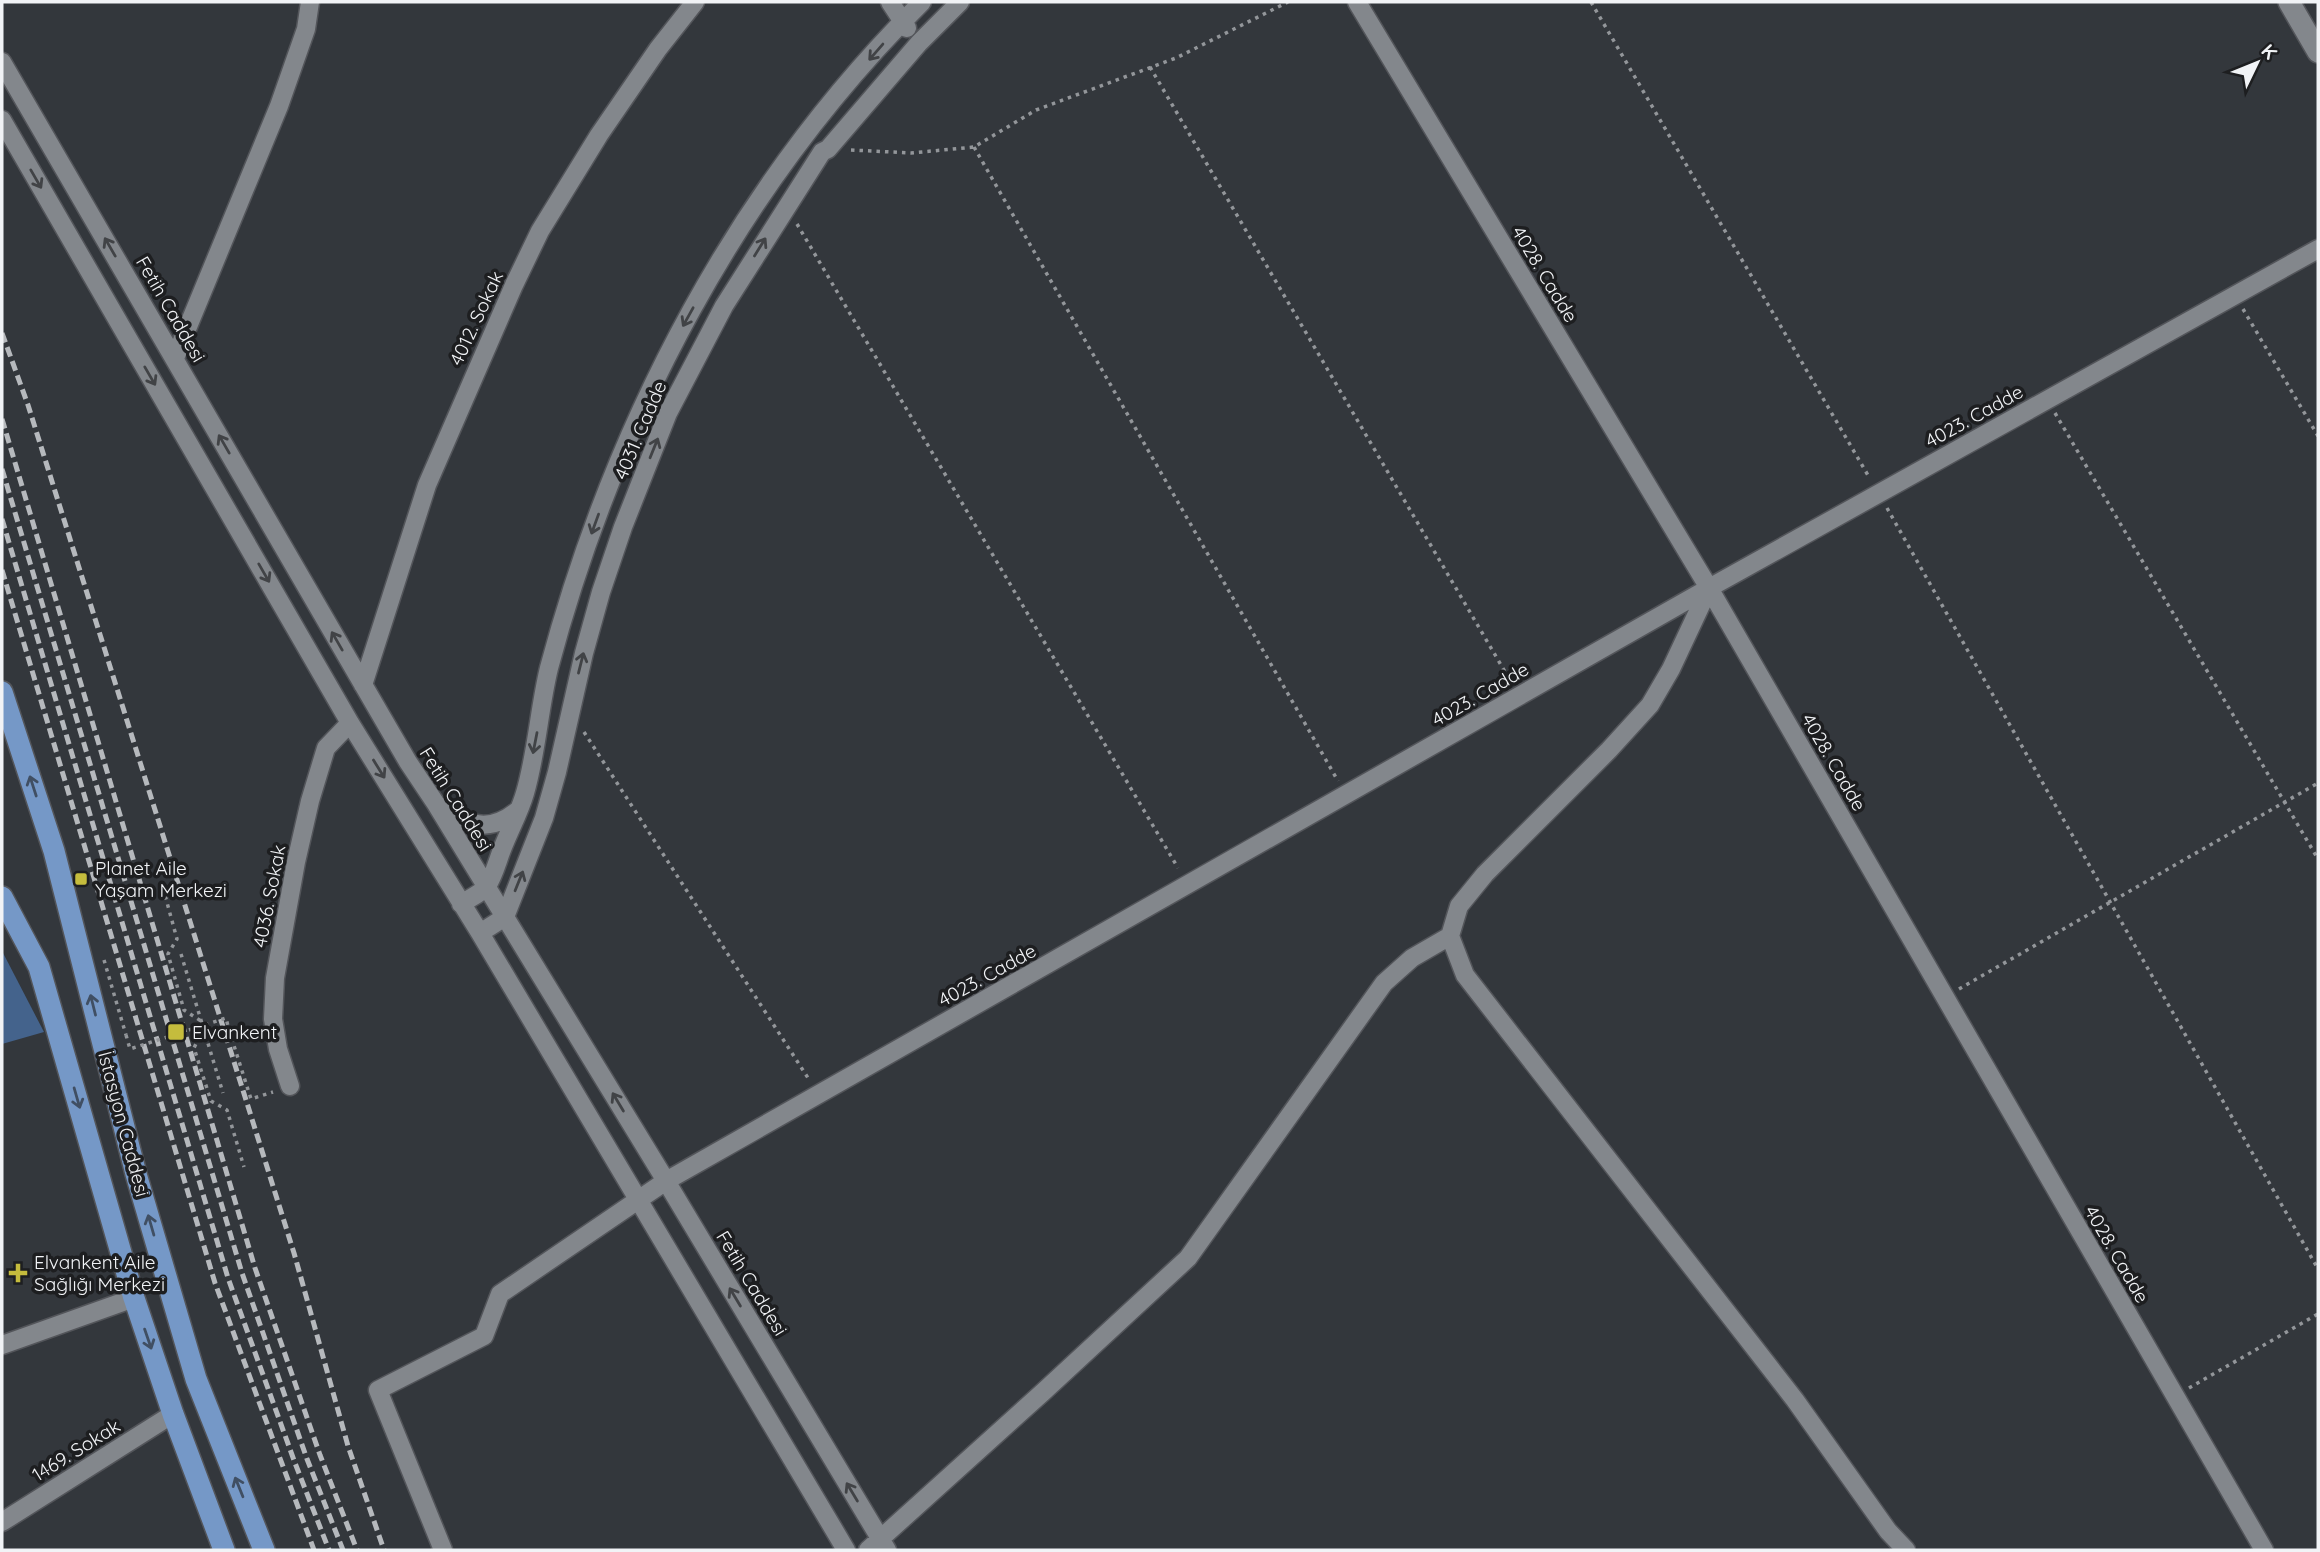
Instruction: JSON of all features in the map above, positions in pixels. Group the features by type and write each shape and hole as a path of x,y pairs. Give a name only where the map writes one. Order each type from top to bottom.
{"main road":[{"name":"İstasyon Caddesi","path":"2,692 54,851 136,1174 196,1379 264,1550"},
{"path":"2,711 21,751"},
{"name":"İstasyon Caddesi","path":"2,897 39,967 134,1298 173,1414 224,1550"}],"street":[{"path":"175,358 279,106 306,29 310,2"},
{"name":"4012. Sokak","path":"363,685 427,485 482,353 519,274 540,231 599,135 658,49 695,2"},
{"path":"890,2 919,43"},
{"name":"4031. Cadde","path":"486,887 525,794 549,670 585,550 633,429 658,375 731,243 778,171 813,125 922,2"},
{"name":"4031. Cadde","path":"505,916 551,798 584,653 610,566 668,412 724,306 822,152 828,149 919,43 960,2"},
{"name":"4028. Cadde","path":"1357,2 1709,588 2264,1550"},
{"path":"2289,2 2318,52"},
{"name":"Fetih Caddesi","path":"2,62 408,762 666,1181 878,1547"},
{"path":"2,120 350,723 480,933 846,1550"},
{"name":"4023. Cadde","path":"443,1550 378,1390 484,1336 500,1294 666,1181 1709,588 2318,249"},
{"path":"1709,588 1671,669 1650,705 1485,874 1459,905 1450,936 1465,975 1795,1400 1888,1531 1906,1550"},
{"name":"4036. Sokak","path":"290,1086 278,1049 273,1019 275,978 310,802 326,748 350,723"},
{"path":"436,804 473,824 504,822 517,811"},
{"path":"461,904 486,887"},
{"path":"480,933 505,916"},
{"path":"878,1547 1188,1258 1384,983 1412,958 1450,936"},
{"path":"2,1345 134,1298"},
{"name":"1469. Sokak","path":"2,1522 173,1414"}],"path":[{"path":"828,149 911,153 974,148 1036,110 1176,58 1288,2"},
{"path":"1591,2 1878,493 2318,1269"},
{"path":"1150,67 1520,696"},
{"path":"974,148 1346,795"},
{"path":"786,205 1188,885"},
{"path":"2235,295 2318,436"},
{"path":"2047,399 2318,859"},
{"path":"567,720 579,725 818,1094"},
{"path":"1945,997 2318,783"},
{"path":"163,888 177,939 168,954 184,1010 202,1025"},
{"path":"181,954 223,1093"},
{"path":"110,980 130,1049 226,1018 251,1099 290,1086"},
{"path":"202,1025 194,1048 211,1101 227,1110 244,1167"},
{"path":"2175,1396 2318,1314"}],"shaded area":[{"path":"2,951 44,1032 2,1044"}],"railway":[{"path":"2,333 28,405 294,1253 348,1446 384,1550"},
{"path":"2,419 255,1268 320,1455 357,1550"},
{"path":"2,469 242,1273 307,1459 343,1550"},
{"path":"2,519 228,1278 329,1550"},
{"path":"2,570 215,1283 314,1550"}],"place":[{"name":"Planet Aile Yaşam Merkezi","path":"81,879"},
{"name":"Elvankent","path":"176,1032"},
{"name":"Elvankent Aile Sağlığı Merkezi","path":"18,1273"}]}
